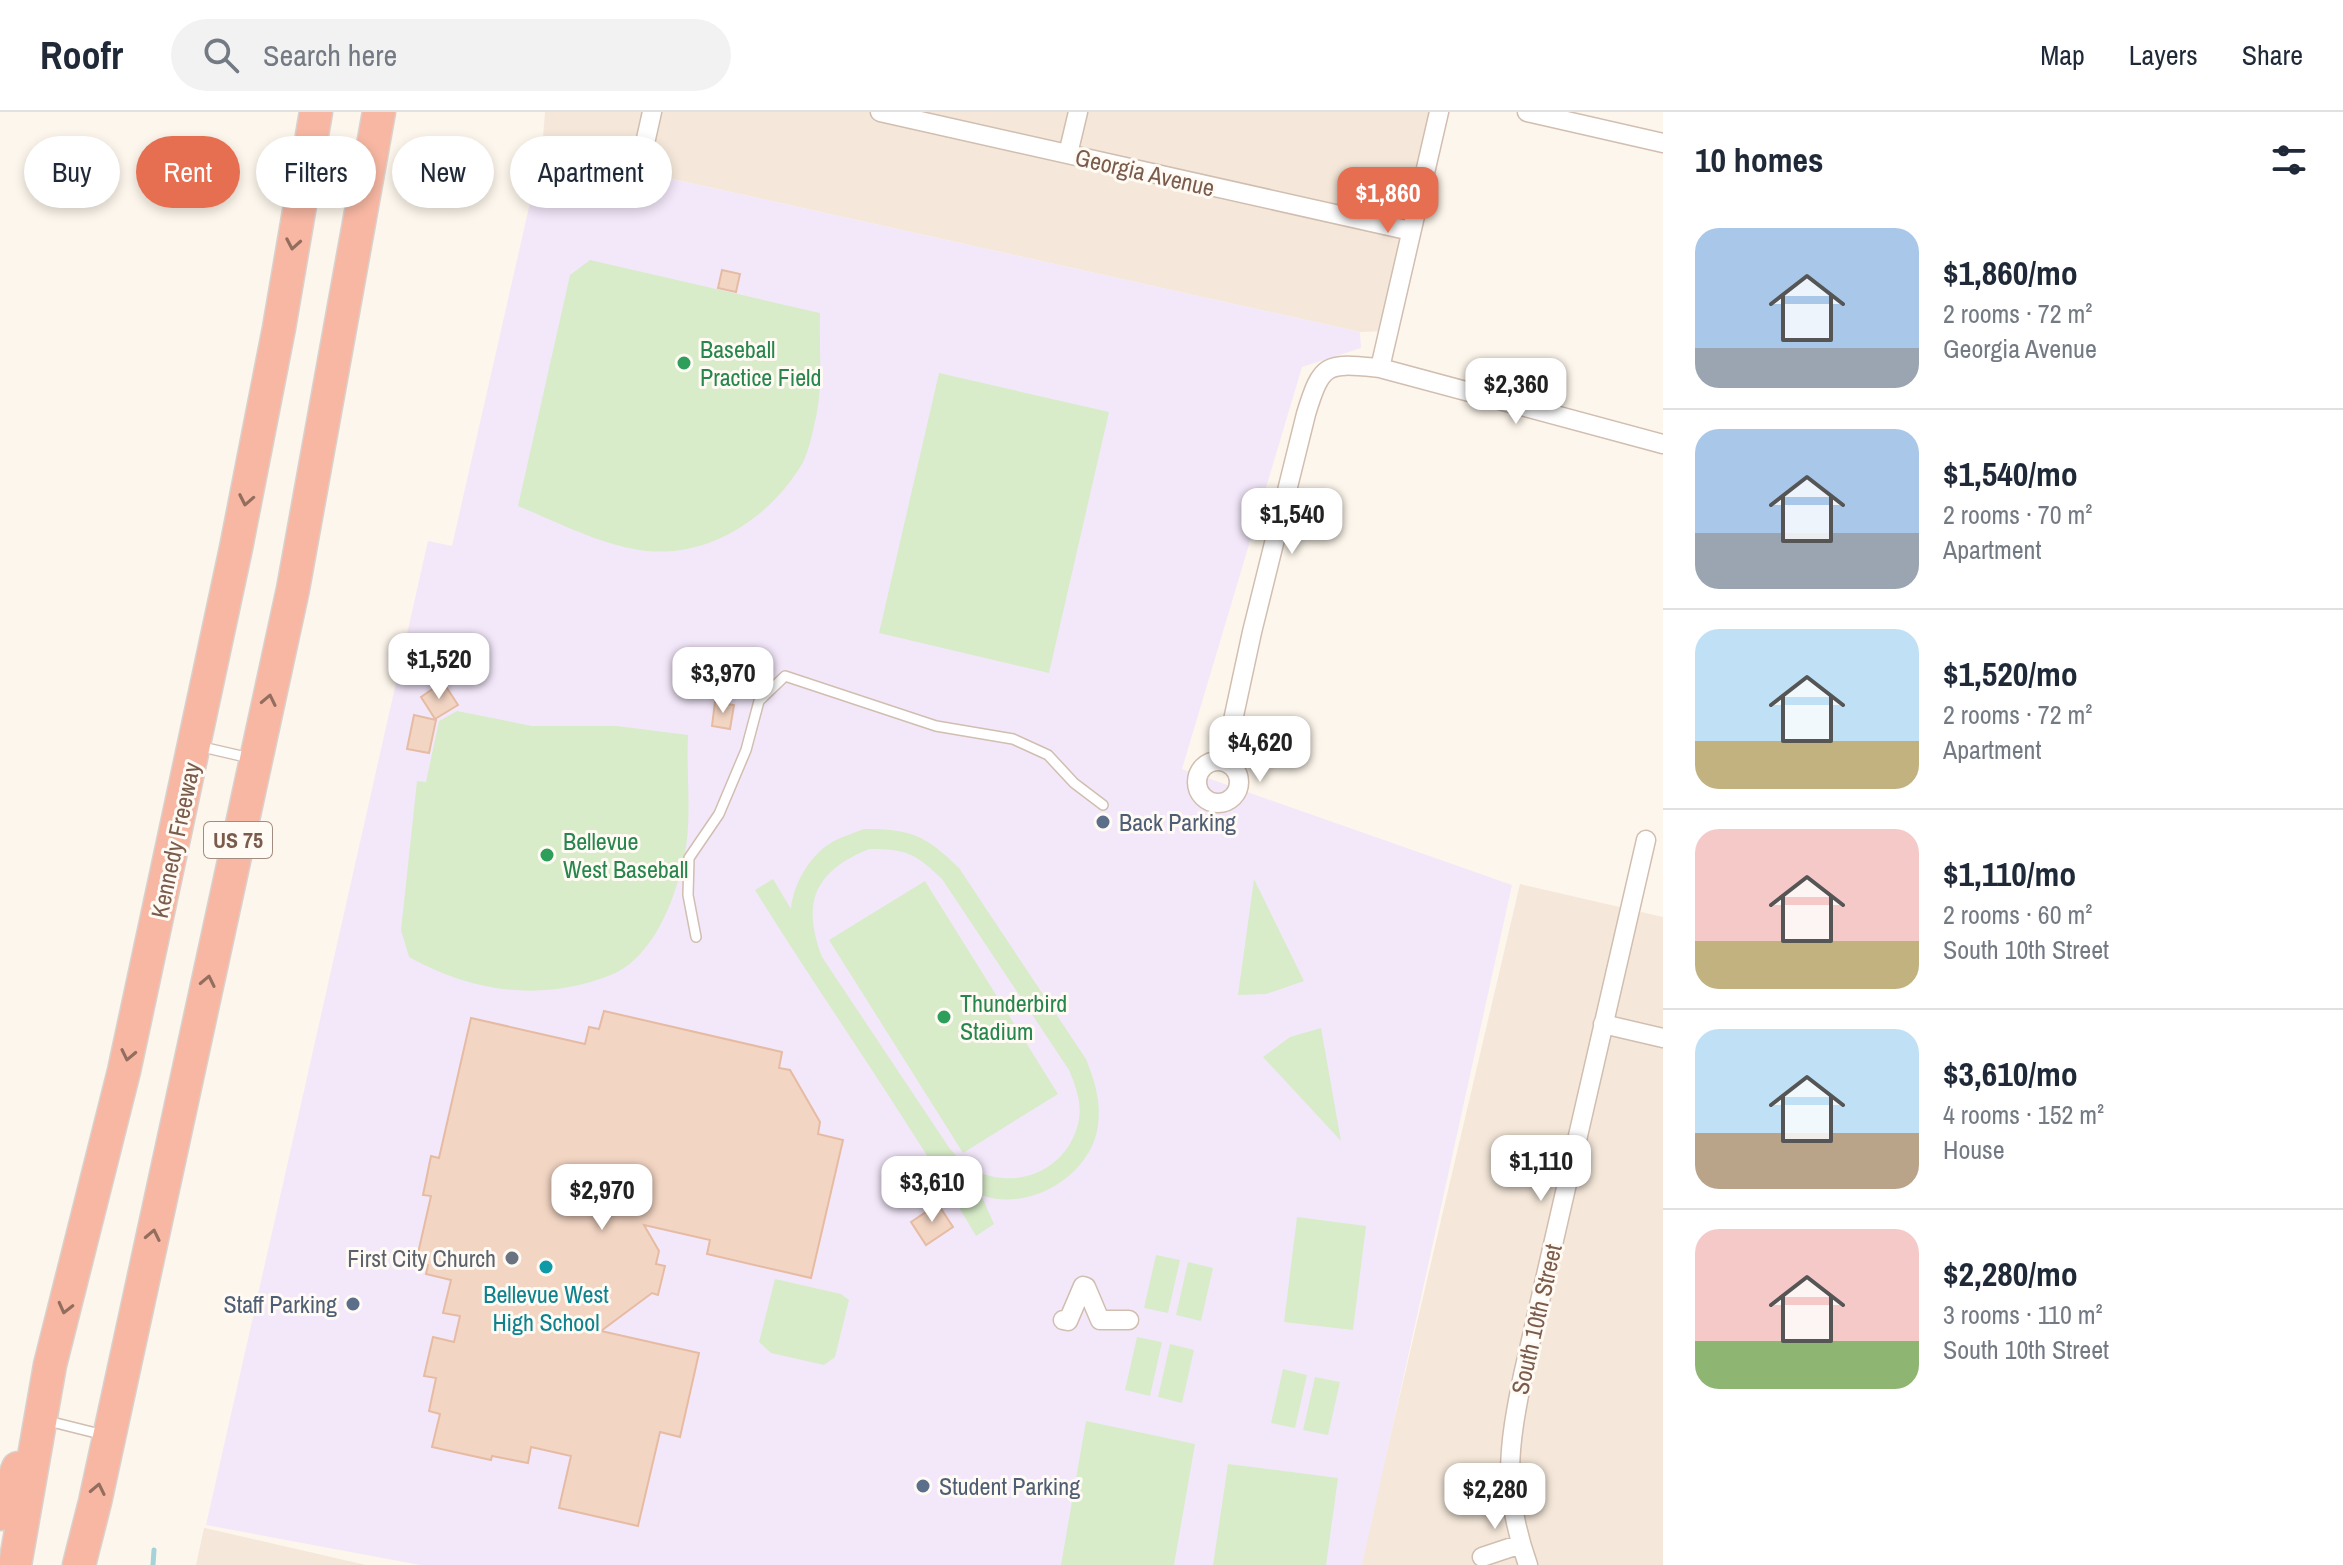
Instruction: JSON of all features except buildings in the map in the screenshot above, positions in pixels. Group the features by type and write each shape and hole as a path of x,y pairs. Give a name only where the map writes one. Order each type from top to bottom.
{"highway":[{"name":"Kennedy Freeway","path":"15,1565 50,1365 124,1071 195,745 267,387 316,112"},
{"name":"US 75","path":"79,1565 293,589 379,112"},
{"path":"0,1514 50,1365"}],"street":[{"path":"647,136 652,112"},
{"name":"Georgia Avenue","path":"880,112 1411,231"},
{"path":"1068,154 1078,112"},
{"path":"1380,368 1439,112"},
{"path":"1527,112 1663,143"},
{"path":"1224,762 1252,632 1315,385 1329,368 1338,364 1380,368 1663,444"},
{"name":"South 10th Street","path":"1528,1565 1508,1483 1509,1445 1646,840"},
{"path":"1603,1024 1663,1038"},
{"path":"1063,1320 1068,1321 1083,1286 1100,1320 1129,1320"},
{"path":"1482,1557 1521,1544"}],"lane":[{"path":"696,937 688,895 689,858 719,814 746,750 759,701 785,676 936,726 1013,739 1048,755 1074,783 1103,805"},
{"path":"195,745 256,759"},
{"path":"41,1419 109,1437"}],"shaded area":[{"path":"545,112 1440,112 1388,331 1360,332 672,179 672,136 543,136"},
{"name":"Bellevue West High School","path":"672,179 1360,332 1361,348 1302,367 1182,769 1512,885 1362,1565 420,1565 206,1525 428,541 452,546 529,208 672,208"},
{"path":"1520,884 1663,917 1663,1565 1360,1565"},
{"path":"205,1528 366,1565 196,1565"}],"green space":[{"name":"Baseball Practice Field","path":"590,260 820,313 818,405 805,457 785,488 769,505 750,521 709,543 663,552 623,547 518,506 570,275"},
{"path":"939,373 1109,412 1049,673 879,633"},
{"name":"Bellevue West Baseball","path":"457,711 532,726 617,726 688,735 688,832 680,876 652,940 624,968 597,980 567,987 520,990 475,984 409,957 401,930 417,781 426,782 439,721"},
{"path":"864,829 894,830 917,836 937,848 959,868 1086,1059 1095,1083 1098,1125 1084,1160 1055,1186 1037,1194 1018,1199 981,1195 994,1224 976,1236 755,890 773,879 791,909 799,880 818,853 834,841","holes":["869,849 909,854 942,879 1069,1070 1079,1103 1078,1124 1063,1154 1051,1165 1022,1177 1006,1178 990,1176 961,1161 822,957 813,920 817,891 836,867"]},
{"path":"1254,879 1304,981 1266,994 1238,995"},
{"name":"Thunderbird Stadium","path":"925,881 1058,1094 963,1153 829,940"},
{"path":"1321,1028 1341,1141 1263,1057 1290,1037"},
{"path":"1297,1217 1366,1226 1353,1330 1284,1322"},
{"path":"1156,1255 1180,1260 1168,1313 1144,1308"},
{"path":"1188,1262 1213,1268 1201,1321 1176,1315"},
{"path":"775,1279 841,1294 849,1300 835,1357 824,1365 771,1353 759,1342"},
{"path":"1137,1337 1162,1342 1150,1396 1125,1390"},
{"path":"1170,1344 1194,1350 1182,1403 1158,1397"},
{"path":"1283,1369 1307,1375 1295,1428 1271,1423"},
{"path":"1315,1377 1340,1382 1328,1435 1303,1430"},
{"path":"1086,1421 1195,1444 1174,1565 1061,1565"},
{"path":"1228,1464 1338,1478 1326,1565 1213,1565"}],"waterway":[{"path":"153,1565 154,1550"}],"place":[{"name":"Baseball Practice Field","path":"684,363"},
{"name":"Back Parking","path":"1103,822"},
{"name":"Bellevue West Baseball","path":"547,855"},
{"name":"Thunderbird Stadium","path":"944,1017"},
{"name":"First City Church","path":"512,1258"},
{"name":"Bellevue West High School","path":"546,1267"},
{"name":"Staff Parking","path":"353,1304"},
{"name":"Student Parking","path":"923,1486"}]}
